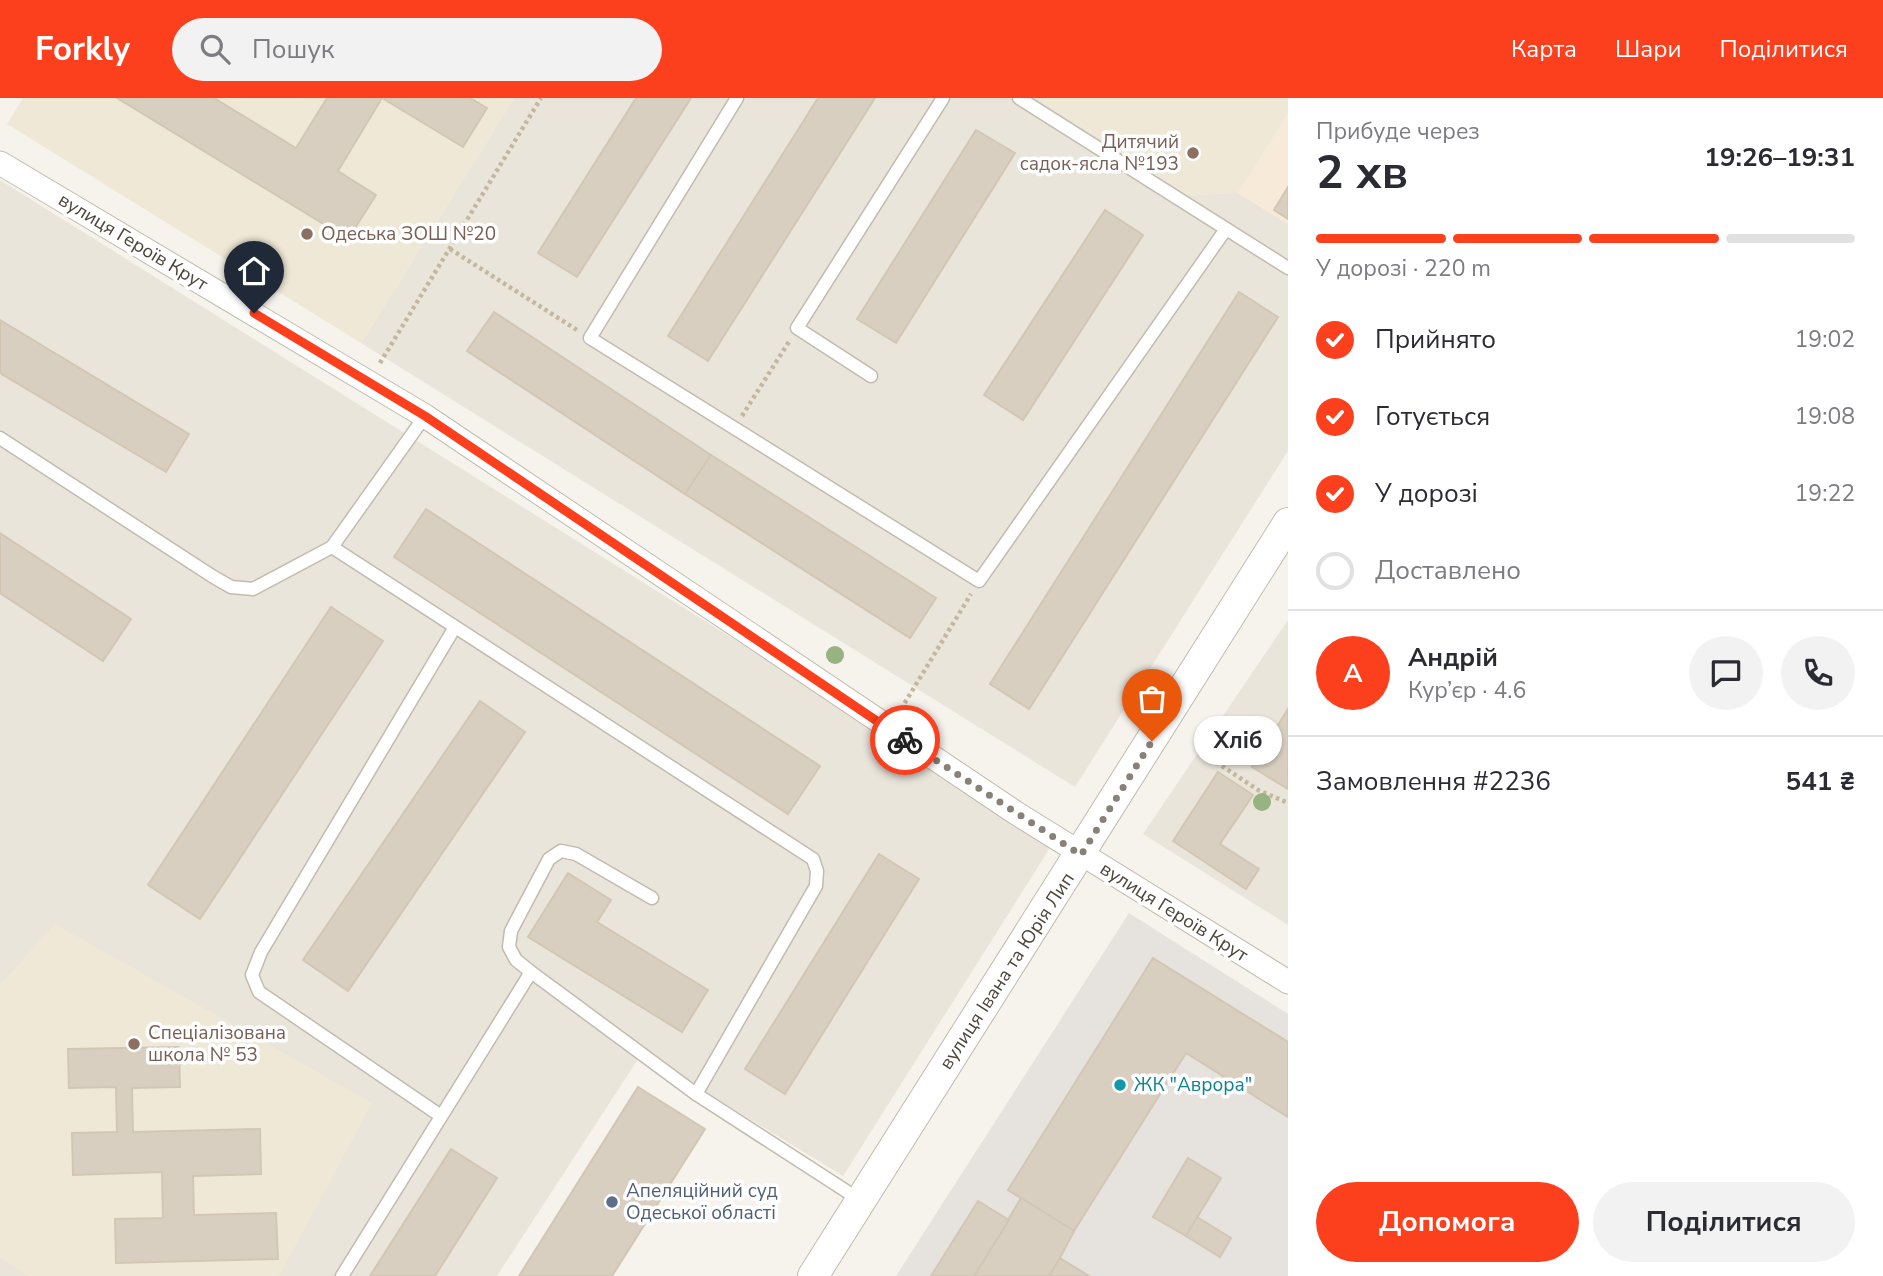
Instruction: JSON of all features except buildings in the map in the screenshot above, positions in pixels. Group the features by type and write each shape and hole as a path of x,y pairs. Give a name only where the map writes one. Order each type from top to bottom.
{"street":[{"name":"вулиця Героїв Крут","path":"0,163 425,416 889,730 1081,855 1288,982"},
{"name":"вулиця Івана та Юрія Лип","path":"813,1276 1288,523"}],"lane":[{"path":"737,98 590,338 979,581 1226,229"},
{"path":"871,376 797,328 943,98"},
{"path":"1019,98 1288,268"},
{"path":"0,438 231,587 253,589 332,547 425,416"},
{"path":"332,547 813,859 817,871 816,886 696,1094"},
{"path":"441,1116 259,992 252,975 261,953 455,626"},
{"path":"652,898 576,854 561,852 550,859 511,931 509,947 516,960 531,972 696,1094 860,1200"},
{"path":"342,1276 531,972"}],"path":[{"path":"369,382 541,98"},
{"path":"450,249 590,338"},
{"path":"734,429 797,328"},
{"path":"889,730 979,581"},
{"path":"1216,762 1258,790 1288,803"}],"shaded area":[{"name":"Одеська ЗОШ №20","path":"23,98 514,98 361,343 7,124"},
{"path":"514,98 1037,98 1188,195 1238,193 1288,224 1288,451 1075,787 361,343"},
{"name":"Дитячий садок-ясла №193","path":"1037,98 1288,98 1288,114 1238,193 1188,195"},
{"path":"1288,114 1288,224 1238,193"},
{"path":"0,180 1055,840 843,1176 642,1053 497,1276 0,1276"},
{"path":"1288,620 1288,925 1143,834"},
{"path":"1129,913 1288,1014 1288,1276 896,1276"},
{"name":"Спеціалізована школа № 53","path":"55,924 372,1103 279,1276 29,1276 0,1258 0,985"}],"way so far":[{"path":"905,740 1081,855 1152,741"}],"place":[{"name":"Дитячий садок-ясла №193","path":"1193,153"},
{"name":"Одеська ЗОШ №20","path":"307,234"},
{"name":"Хліб","path":"1152,741"},
{"name":"Спеціалізована школа № 53","path":"134,1044"},
{"name":"ЖК \"Аврора\"","path":"1120,1085"},
{"name":"Апеляційний суд Одеської області","path":"612,1202"}],"route":[{"path":"254,313 425,416 905,740"}]}
